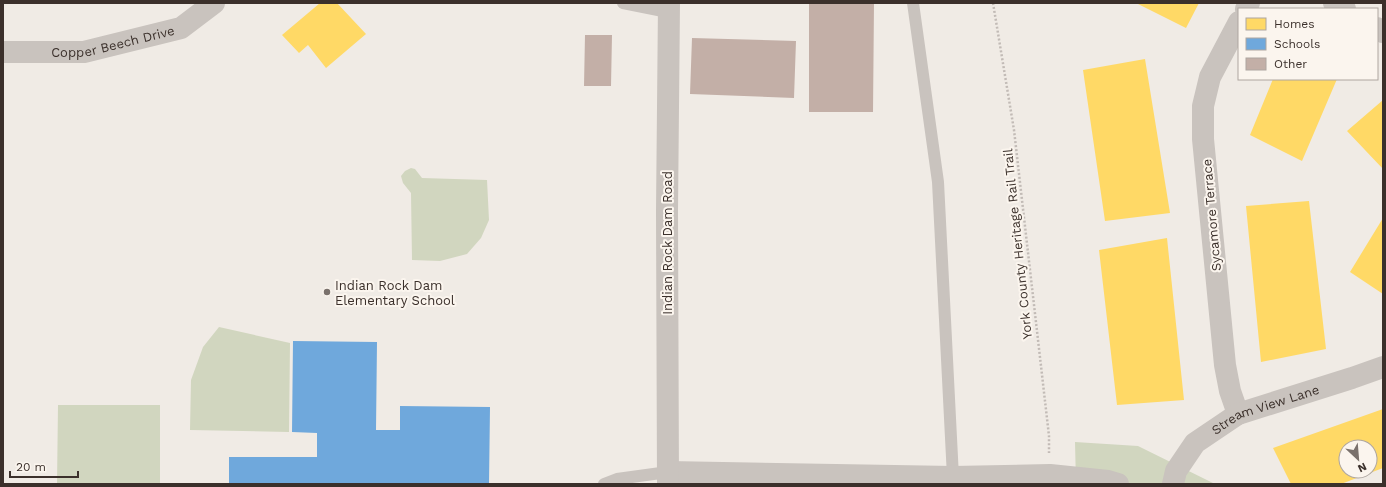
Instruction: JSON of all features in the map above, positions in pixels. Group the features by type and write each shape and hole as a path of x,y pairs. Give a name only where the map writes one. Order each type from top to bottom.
{"street":[{"name":"Copper Beech Drive","path":"3,52 84,52 181,28 214,3"},
{"path":"1334,3 1343,8"},
{"name":"Indian Rock Dam Road","path":"668,7 668,478"},
{"name":"Sycamore Terrace","path":"1238,24 1210,78 1203,106 1204,139 1225,365 1230,391 1238,414"},
{"name":"Stream View Lane","path":"1173,484 1176,471 1195,443 1238,414 1383,367"},
{"path":"668,478 953,480 1050,475 1108,481 1118,484"}],"lane":[{"path":"623,3 668,7"},
{"path":"913,3 938,182 953,480"},
{"path":"604,484 617,479 668,478"}],"path":[{"name":"York County Heritage Rail Trail","path":"993,3 1014,130 1049,436 1050,475"}],"green space":[{"path":"411,168 415,169 422,178 487,180 489,220 481,238 467,254 440,261 412,260 411,193 403,183 401,176 405,171"},
{"path":"219,327 290,343 289,432 190,430 191,380 203,347"},
{"path":"58,405 160,405 160,484 57,484"},
{"path":"1075,442 1138,446 1215,484 1076,484"}],"building: Homes":[{"path":"320,3 337,3 366,34 326,68 308,45 299,53 282,35"},
{"path":"1136,3 1199,3 1186,28"},
{"path":"1145,59 1170,213 1105,221 1083,70"},
{"path":"1273,80 1337,80 1302,161 1250,135"},
{"path":"1383,100 1383,169 1347,131"},
{"path":"1309,201 1326,349 1261,362 1246,206"},
{"path":"1383,218 1383,294 1350,272"},
{"path":"1167,238 1184,400 1117,405 1099,250"},
{"path":"1383,409 1383,468 1378,470 1378,439 1338,439 1338,479 1354,479 1341,484 1291,484 1273,448"}],"building: Schools":[{"path":"293,341 377,342 376,430 400,430 400,406 490,407 489,484 229,484 229,457 317,457 317,433 292,432"}],"building: Other":[{"path":"809,3 874,3 873,112 809,112"},
{"path":"585,35 612,35 611,86 584,86"},
{"path":"692,38 796,41 794,98 690,94"}],"place":[{"name":"Indian Rock Dam Elementary School","path":"327,292"}]}
